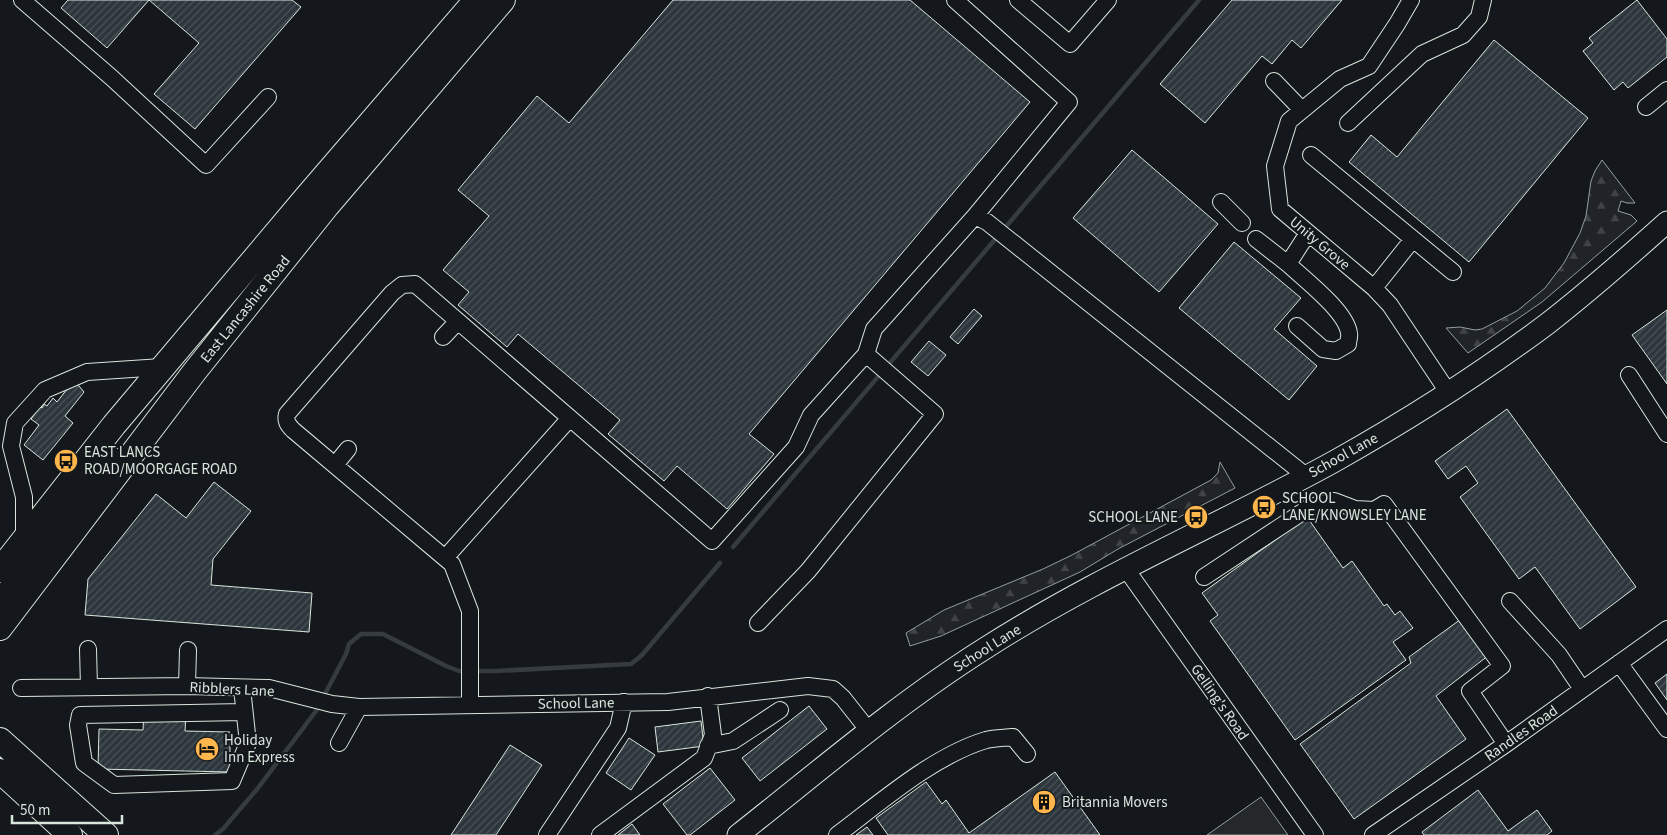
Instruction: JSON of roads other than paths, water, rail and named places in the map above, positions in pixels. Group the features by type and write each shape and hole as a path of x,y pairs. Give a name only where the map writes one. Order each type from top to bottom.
{"highway":[{"name":"East Lancashire Road","path":"0,570 114,425 476,0"},
{"name":"East Lancashire Road","path":"0,628 195,371 327,206 503,0"},
{"path":"0,643 73,544 89,512"},
{"path":"0,740 106,835"},
{"path":"0,771 70,835"}],"main road":[{"name":"School Lane","path":"738,835 869,731 984,649 1042,614 1306,476 1396,426 1500,358 1608,274 1667,222"},
{"path":"0,600 163,399 195,371"}],"street":[{"path":"470,705 470,611 452,564 288,425 287,414 392,293 402,285 415,284 712,541 796,446 811,414 872,359 874,329 975,216 1069,102 955,0"},
{"path":"1018,0 1070,44 1108,0"},
{"name":"Unity Grove","path":"1411,0 1368,66 1340,79 1289,121 1275,166 1280,209 1374,288 1390,305 1448,392"},
{"path":"1348,123 1422,54 1464,35 1479,17 1483,0"},
{"path":"25,1 206,165 268,97"},
{"path":"1274,81 1302,110"},
{"path":"1646,107 1667,90"},
{"path":"1311,155 1453,272"},
{"path":"1221,202 1242,223"},
{"path":"975,216 993,227 1306,476"},
{"path":"1288,264 1308,233"},
{"path":"1256,239 1288,264 1336,308 1344,319 1350,333 1348,344 1336,351 1323,348 1297,326"},
{"path":"1374,288 1414,239"},
{"path":"443,337 458,321"},
{"path":"758,623 808,570 935,414 872,359"},
{"path":"24,540 24,497 11,446 15,423 45,390 87,372 162,368"},
{"path":"1629,375 1667,434"},
{"path":"445,558 570,418"},
{"path":"335,465 348,449"},
{"path":"1204,577 1310,507 1334,501 1355,509 1374,510 1384,504 1502,666 1470,691 1506,744"},
{"name":"Gelling's Road","path":"1126,569 1315,835"},
{"path":"1510,601 1559,655 1582,689"},
{"name":"Randles Road","path":"1379,833 1667,630"},
{"path":"88,650 89,687"},
{"path":"187,686 188,650"},
{"path":"1619,663 1667,729"},
{"name":"Ribblers Lane","path":"21,688 187,686 269,688 332,704 359,707 442,705"},
{"name":"School Lane","path":"442,705 668,702 808,686 833,689 843,698 869,731"},
{"path":"242,688 248,743 232,781 114,785 84,763 78,725 80,716 244,712"},
{"path":"600,835 704,758 713,735 708,696"},
{"path":"547,835 618,728 624,702"},
{"path":"339,743 351,725 359,707"},
{"path":"708,746 733,742 780,710"},
{"path":"837,835 908,781 950,756 987,740 1013,737 1027,754"}],"waterway":[{"path":"733,547 1199,0"},
{"path":"215,835 223,829 258,788 316,711 346,654 349,644 361,634 383,634 459,671 496,671 631,664 642,655 720,563"}],"place":[{"name":"EAST LANCS ROAD/MOORGAGE ROAD","path":"66,461"},
{"name":"SCHOOL LANE/KNOWSLEY LANE","path":"1264,507"},
{"name":"SCHOOL LANE","path":"1196,517"},
{"name":"Holiday Inn Express","path":"207,749"},
{"name":"Britannia Movers","path":"1044,802"}]}
